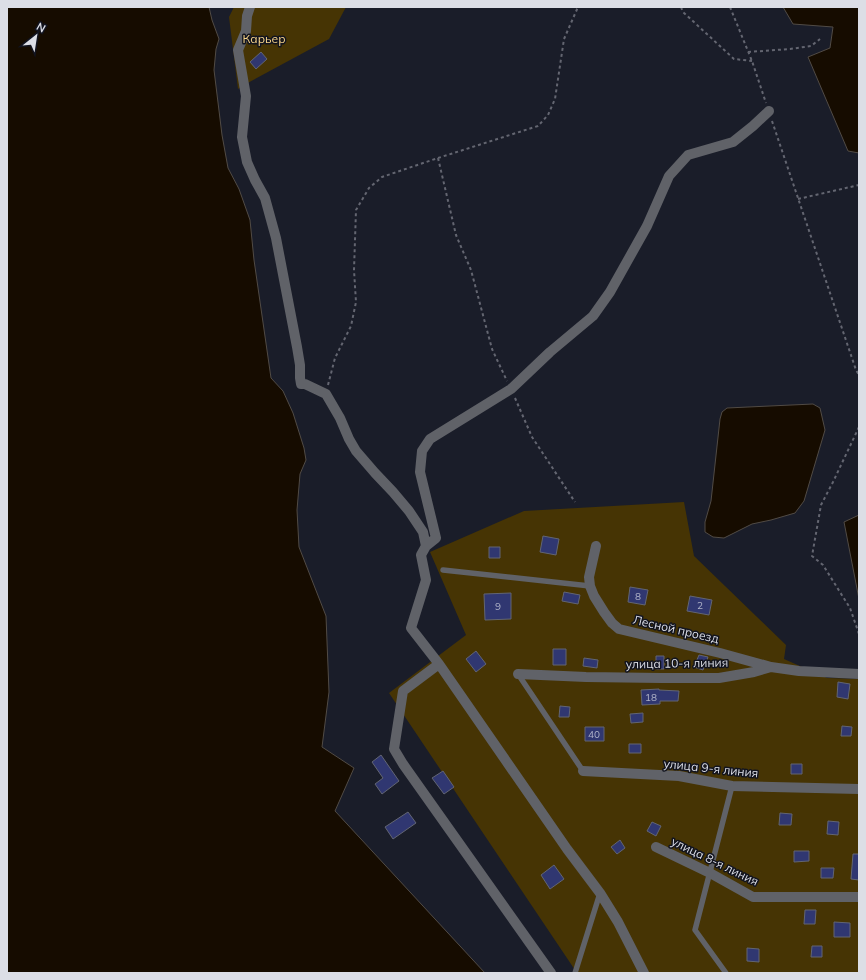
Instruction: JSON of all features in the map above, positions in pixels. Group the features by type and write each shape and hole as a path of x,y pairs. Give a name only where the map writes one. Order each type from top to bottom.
{"street":[{"path":"250,7 247,16 246,31 238,50 246,96 242,137 247,162 265,198 276,238 298,347 301,384 305,384 326,394 340,418 356,452 394,492 409,511 423,532 426,546"},
{"path":"644,973 618,922 600,893 567,849 439,664 411,628 426,580 421,555 426,546 436,538 420,472 422,451 430,439 511,389 550,352 593,316 610,292 647,226 669,176 688,155 733,142 769,111"},
{"path":"590,586 590,577 596,546"},
{"name":"Лесной проезд","path":"590,586 594,596 604,612 612,623 619,629 720,653 771,667"},
{"path":"439,664 403,691 394,749 407,770 551,973"},
{"name":"улица 10-я линия","path":"518,674 586,677 719,678 754,672 771,667 798,671 859,674"},
{"name":"улица 9-я линия","path":"583,771 679,776 732,786 859,789"},
{"name":"улица 8-я линия","path":"656,847 710,873 754,897 859,896"}],"lane":[{"path":"443,570 590,586"},
{"path":"518,674 583,771"},
{"path":"726,973 695,930 732,786"},
{"path":"575,973 600,893"}],"path":[{"path":"326,394 335,358 351,326 356,302 354,270 356,210 369,188 382,177 538,126 548,115 555,99 564,39 578,7"},
{"path":"681,7 684,12 734,59 752,61"},
{"path":"730,7 752,61 859,375"},
{"path":"748,52 784,50 811,46 820,39"},
{"path":"438,158 456,235 471,270 492,349 532,437 575,502"},
{"path":"798,199 859,185"},
{"path":"859,427 821,505 812,556 823,565 850,608 859,634"}],"green space":[{"name":"Карьер","path":"234,7 346,7 329,39 238,89 229,17"},
{"path":"684,502 694,556 786,645 784,659 827,678 859,679 859,973 577,973 389,693 466,635 430,552 524,511"}],"shaded area":[{"path":"7,7 209,7 219,39 216,49 214,70 222,135 228,168 239,189 250,220 254,260 271,378 283,391 293,413 304,448 306,460 300,474 297,510 299,547 326,616 329,692 322,747 354,768 335,811 485,973 7,973"},
{"path":"783,7 859,7 859,153 848,151 808,57 830,48 833,27 793,24"},
{"path":"813,404 820,408 825,430 804,501 795,513 752,524 724,538 713,537 705,532 705,522 711,501 722,412 727,408"},
{"path":"859,515 859,599 844,522"}],"building":[{"path":"261,52 267,59 256,69 250,62"},
{"path":"543,536 559,539 556,555 540,552"},
{"path":"489,547 500,547 500,558 489,558"},
{"path":"630,587 648,590 645,605 628,602"},
{"path":"564,592 580,595 578,604 562,601"},
{"path":"511,593 511,619 485,620 484,594"},
{"path":"690,596 712,600 709,615 687,611"},
{"path":"553,649 566,649 566,665 553,665"},
{"path":"476,651 486,664 476,672 466,659"},
{"path":"699,655 708,657 703,670 694,667"},
{"path":"656,656 664,656 664,669 656,669"},
{"path":"584,658 598,660 597,668 583,666"},
{"path":"838,682 850,684 848,699 837,697"},
{"path":"659,689 679,691 678,701 660,701 660,704 642,705 641,690"},
{"path":"560,706 570,707 569,717 559,717"},
{"path":"643,713 643,722 631,723 630,714"},
{"path":"842,726 852,727 851,736 841,736"},
{"path":"585,727 604,727 604,741 585,741"},
{"path":"629,744 641,744 641,753 629,753"},
{"path":"381,755 399,781 382,794 375,784 383,778 372,762"},
{"path":"791,764 802,764 802,774 791,774"},
{"path":"443,771 454,787 444,794 432,778"},
{"path":"408,812 416,823 393,839 385,827"},
{"path":"780,813 792,814 791,825 779,825"},
{"path":"828,821 839,822 838,835 827,834"},
{"path":"652,822 661,826 656,836 647,831"},
{"path":"620,840 625,848 617,854 611,847"},
{"path":"794,851 809,851 809,861 794,862"},
{"path":"853,854 859,854 859,880 851,879"},
{"path":"554,865 564,879 550,889 541,875"},
{"path":"821,868 834,868 833,878 821,878"},
{"path":"805,910 816,910 815,924 804,924"},
{"path":"834,922 850,923 850,937 834,937"},
{"path":"812,946 822,946 822,957 811,957"},
{"path":"747,948 759,949 759,962 747,961"}]}
